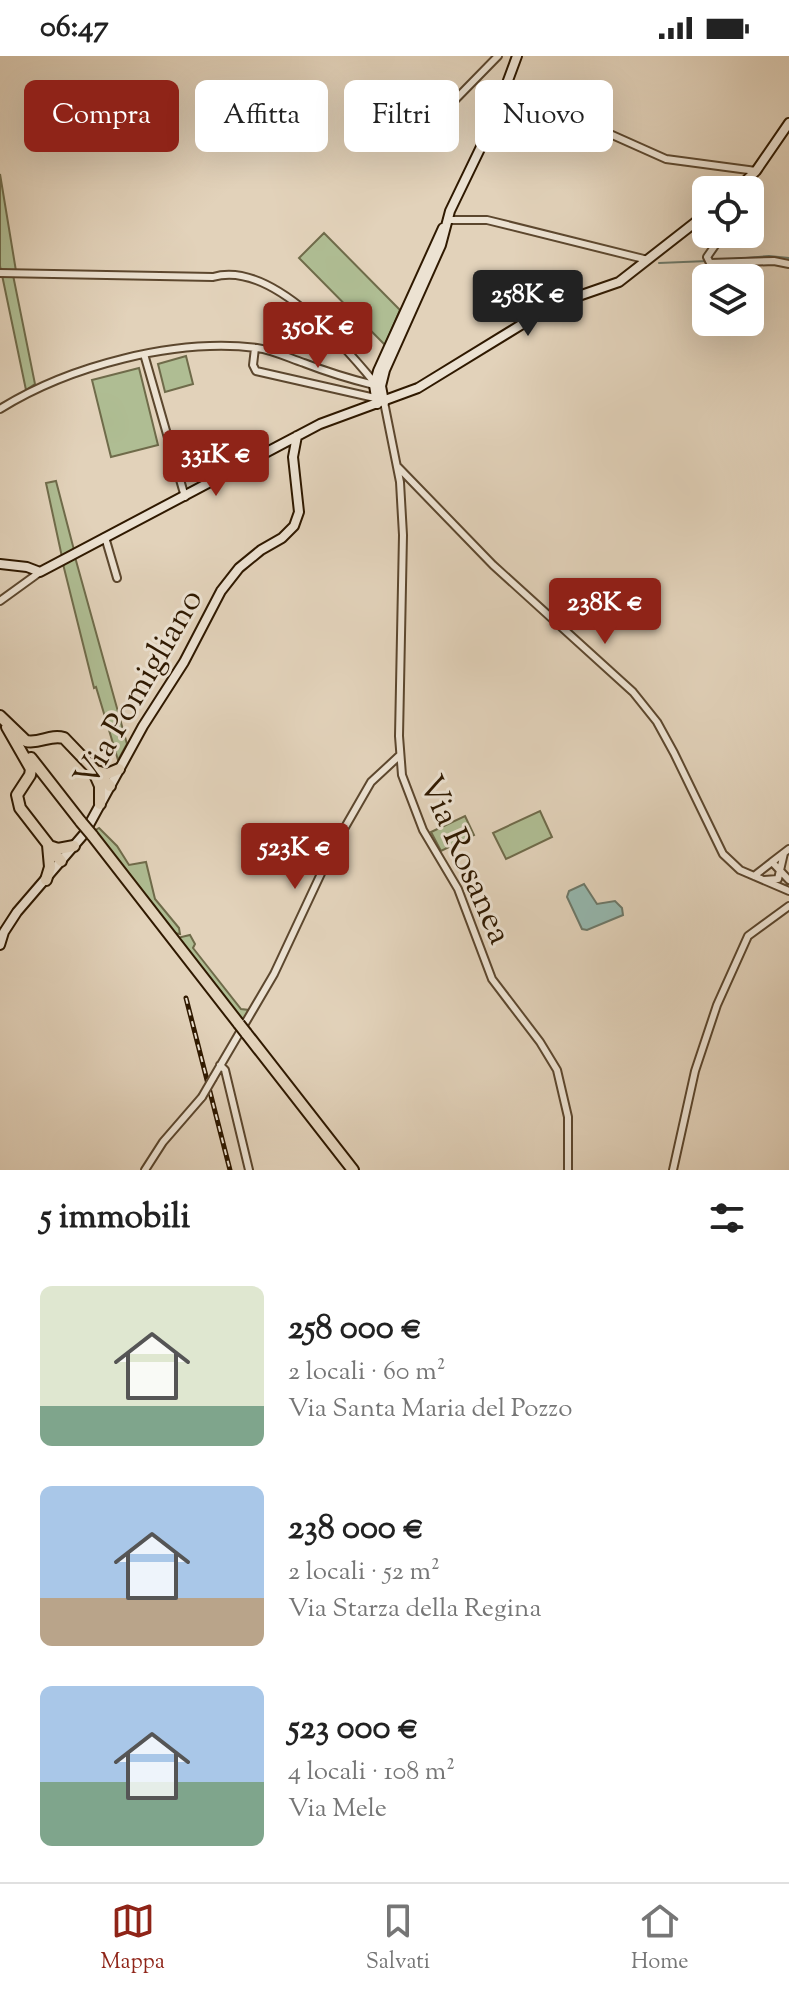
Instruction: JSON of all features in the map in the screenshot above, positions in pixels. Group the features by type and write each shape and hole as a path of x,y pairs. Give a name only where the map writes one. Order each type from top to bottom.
{"highway":[{"path":"2,720 26,741 43,741 57,736 64,738 110,786"},
{"path":"2,720 30,764 30,775 19,790 17,802 61,861"},
{"path":"2,720 353,1170"},
{"path":"43,741 39,749 40,759 60,794"},
{"path":"91,768 107,774 119,769"},
{"path":"91,768 100,786 100,804"},
{"path":"25,785 36,782 46,786 74,812"},
{"path":"48,845 58,849 74,846"},
{"path":"46,880 50,867 48,845"}],"street":[{"path":"459,96 498,56"},
{"path":"508,80 517,56"},
{"path":"752,176 789,123"},
{"path":"613,136 657,157 756,171"},
{"path":"374,384 405,309 478,152"},
{"path":"731,168 737,176"},
{"path":"447,220 487,220 648,260"},
{"path":"382,401 381,386 385,370 441,245 447,220"},
{"path":"0,601 40,572 285,442 348,412 418,388 542,312 619,282 692,225"},
{"path":"713,248 707,257 710,263 774,261 789,264"},
{"path":"0,273 213,277 223,274 244,277 272,288 302,308 357,361 382,401"},
{"path":"0,409 38,386 144,354 205,348 255,348 374,384"},
{"path":"255,348 253,365 256,371 382,401"},
{"path":"144,354 185,497"},
{"path":"299,381 305,364"},
{"name":"Via Rosanea","path":"382,401 398,467 403,535 399,756 407,795 423,830 458,889 492,979 540,1042 557,1070 568,1117 568,1170"},
{"name":"Via Pomigliano","path":"0,945 17,912 84,834 161,696 184,662 221,591 245,563 294,526 299,512 293,457 297,436"},
{"name":"Via Pomigliano","path":"285,442 293,457"},
{"path":"398,467 493,565 633,692 657,722 723,854 740,870 789,891"},
{"path":"105,537 117,578"},
{"path":"0,564 40,572"},
{"path":"145,1170 163,1142 202,1097 274,974 333,848 371,782 399,756"},
{"path":"754,876 786,851"},
{"path":"764,880 778,879 786,851"},
{"path":"772,862 789,880"},
{"path":"673,1170 698,1062 725,985 748,936 789,906"},
{"path":"220,1065 225,1070 249,1170"}],"green space":[{"path":"0,174 16,271 1,271 0,266"},
{"path":"324,233 400,310 385,345 299,258"},
{"path":"2,275 13,275 35,384 26,390"},
{"path":"186,356 193,384 165,392 158,364"},
{"path":"139,368 158,445 111,457 92,380"},
{"path":"56,481 74,550 62,557 46,483"},
{"path":"75,557 127,744 118,760 94,688 63,564"},
{"path":"540,811 552,837 506,859 493,833"},
{"path":"465,816 474,835 441,851 431,832"},
{"path":"99,828 117,846 129,865 146,862 155,899 179,928 180,934 174,933 94,831"},
{"path":"190,935 195,944 193,948 241,1009 249,1010 244,1022 177,938"}],"water":[{"path":"584,884 597,904 615,901 622,908 623,915 587,930 582,929 567,897 569,891"}],"waterway":[{"path":"722,260 769,256 789,258"},
{"path":"659,263 708,261"}],"railway":[{"path":"186,998 230,1170"}]}
